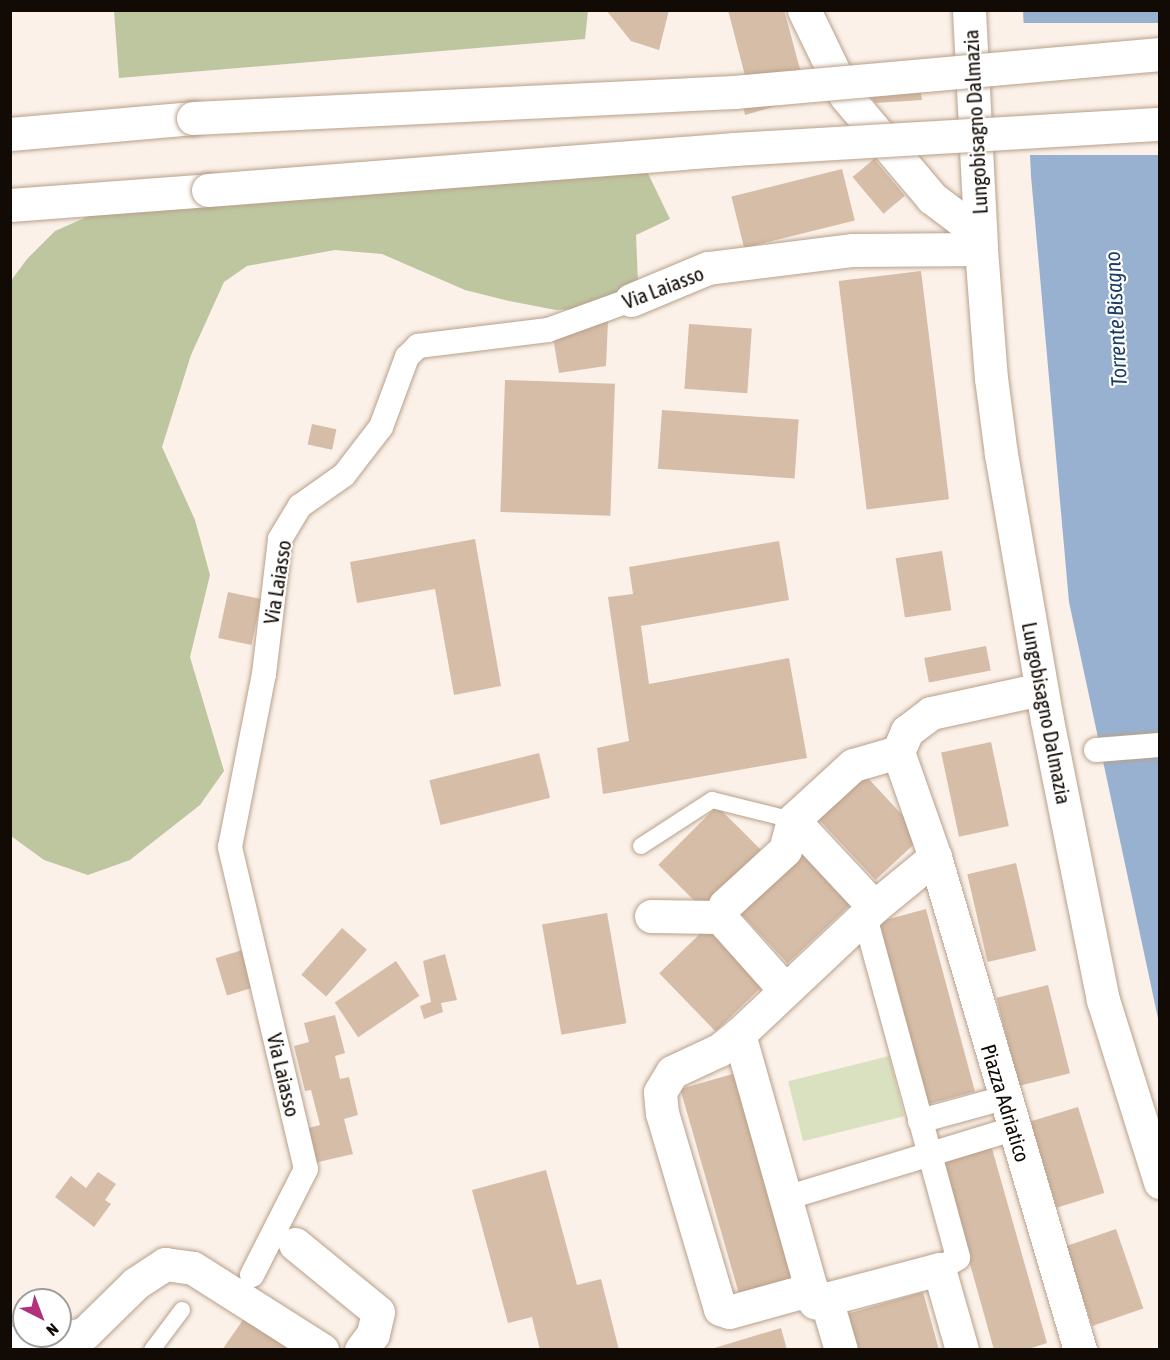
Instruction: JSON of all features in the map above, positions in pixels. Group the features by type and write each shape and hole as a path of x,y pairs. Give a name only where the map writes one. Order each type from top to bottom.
{"main road":[{"name":"Lungobisagno Dalmazia","path":"804,10 844,95 932,198 981,242"},
{"name":"Lungobisagno Dalmazia","path":"969,10 981,242 991,378 1041,689 1103,1000 1160,1182"},
{"path":"10,134 194,118 734,92 1160,54"},
{"path":"10,205 734,148 1160,124"},
{"name":"Via Laiasso","path":"631,300 708,268 853,250 981,242"},
{"path":"720,917 724,905 785,850 793,820 853,765 898,752 907,731 932,713 1041,689"},
{"name":"Piazza Adriatico","path":"898,752 935,856 1013,1129 1080,1350"},
{"path":"793,820 870,912"},
{"path":"935,856 870,912 739,1034 719,1050 672,1072 660,1092 662,1113 720,1309 729,1312 939,1269 962,1350"},
{"path":"651,916 720,917 785,990"},
{"path":"739,1034 786,1198 841,1350"},
{"path":"295,1244 378,1312 373,1334 361,1350"},
{"path":"10,1343 62,1340 85,1333 136,1283 165,1264 193,1268 322,1350"}],"street":[{"name":"Via Laiasso","path":"252,1275 306,1169 230,847 264,674 280,539 300,506 344,476 381,427 407,357 418,346 548,330 631,300"},
{"path":"1096,750 1160,745"},
{"path":"870,912 920,1121 958,1258 939,1269"},
{"path":"920,1121 1004,1098"},
{"path":"786,1198 1013,1129"}],"lane":[{"path":"641,846 712,801 793,820"},
{"path":"152,1350 182,1310"}],"green space":[{"path":"114,10 588,11 585,39 119,78"},
{"path":"641,159 670,219 636,235 638,283 600,308 556,310 509,301 465,290 382,254 335,250 247,266 224,282 191,355 162,447 195,520 210,575 190,657 224,771 200,805 130,860 88,875 44,860 11,836 10,282 27,259 55,231 89,216"},
{"path":"889,1056 904,1116 803,1141 788,1081"}],"water":[{"name":"Torrente Bisagno","path":"1023,11 1159,11 1159,1023 1069,602 1031,176"}],"pier":[{"path":"1020,23 1159,23 1159,155 1020,155"}],"building":[{"path":"606,10 669,10 659,50 631,41"},
{"path":"728,10 784,10 803,80 749,91"},
{"path":"920,86 922,100 875,103 868,90"},
{"path":"786,103 745,115 743,105"},
{"path":"874,159 905,196 883,214 853,177"},
{"path":"842,169 855,220 744,248 731,197"},
{"path":"921,271 949,499 867,509 839,281"},
{"path":"608,321 606,366 559,373 553,337"},
{"path":"689,324 752,328 747,393 684,389"},
{"path":"505,380 615,384 610,516 500,512"},
{"path":"662,410 799,420 795,478 658,469"},
{"path":"312,424 336,429 332,450 308,445"},
{"path":"475,539 501,686 454,695 435,589 357,603 350,562"},
{"path":"779,541 789,600 641,626 649,684 789,658 807,758 603,794 597,748 629,741 608,597 633,594 629,567"},
{"path":"942,551 951,610 905,618 896,558"},
{"path":"228,592 261,599 251,645 218,638"},
{"path":"986,646 991,671 929,683 924,658"},
{"path":"991,742 1009,826 959,837 941,753"},
{"path":"539,753 550,798 440,825 429,780"},
{"path":"865,775 922,836 875,880 818,819"},
{"path":"717,806 761,850 702,909 658,865"},
{"path":"804,855 850,905 787,963 741,914"},
{"path":"1016,863 1036,951 988,962 967,874"},
{"path":"926,909 975,1092 925,1105 876,922"},
{"path":"607,913 626,1023 561,1035 542,924"},
{"path":"342,928 367,950 326,996 301,975"},
{"path":"706,928 762,986 716,1031 659,973"},
{"path":"249,948 260,985 227,996 216,958"},
{"path":"445,954 457,1000 441,1003 443,1012 424,1019 420,1006 431,1002 423,961"},
{"path":"396,961 419,996 358,1037 335,1002"},
{"path":"1048,985 1070,1073 1019,1086 997,998"},
{"path":"335,1015 345,1053 335,1056 340,1079 349,1077 358,1115 344,1119 353,1154 314,1163 305,1129 320,1125 311,1090 305,1091 294,1046 309,1042 304,1023"},
{"path":"736,1073 796,1281 740,1297 680,1089"},
{"path":"1078,1107 1104,1193 1056,1208 1030,1122"},
{"path":"989,1138 1047,1343 1025,1350 994,1350 939,1153"},
{"path":"546,1170 577,1285 601,1279 619,1350 540,1350 532,1317 508,1323 472,1190"},
{"path":"98,1172 116,1184 105,1200 111,1204 94,1227 55,1197 71,1176 86,1188"},
{"path":"1116,1229 1143,1308 1092,1326 1065,1247"},
{"path":"923,1292 939,1350 857,1350 847,1314"},
{"path":"245,1317 289,1350 222,1350"},
{"path":"781,1328 787,1350 711,1350 711,1349"}]}
